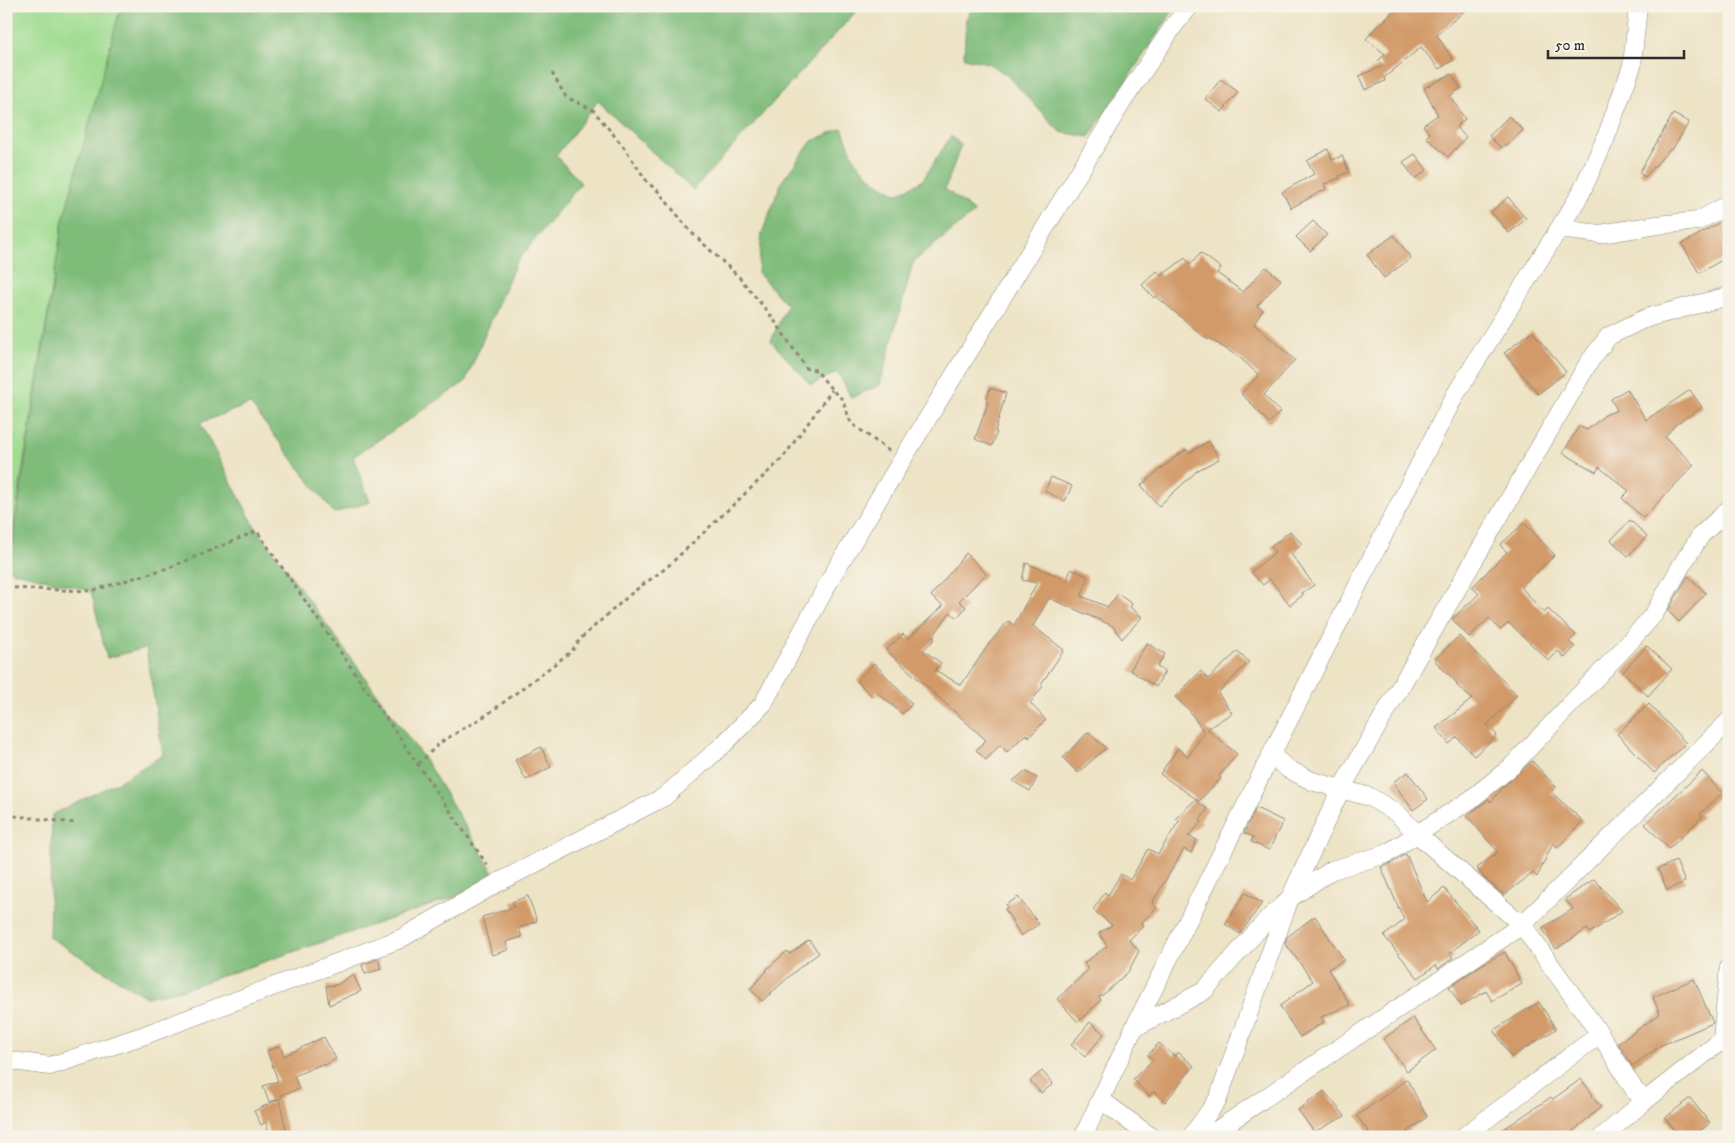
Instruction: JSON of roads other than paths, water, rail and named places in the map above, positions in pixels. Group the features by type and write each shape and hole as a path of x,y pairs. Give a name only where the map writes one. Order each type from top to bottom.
{"street":[{"path":"6,1060 50,1066 142,1036 400,939 499,882 664,797 724,744 762,704 832,576 902,460 1123,101 1175,24 1190,6"},
{"path":"1083,1137 1134,1028 1271,754 1455,395 1580,195 1605,140 1632,66 1638,6"},
{"path":"1559,229 1600,234 1698,221 1729,204"},
{"path":"1191,1137 1218,1099 1290,898 1341,788 1589,362 1609,336 1646,318 1729,296"},
{"path":"1134,1028 1204,990 1264,923 1290,898 1332,870 1386,854 1470,800 1511,767 1654,614 1701,536 1729,509"},
{"path":"1206,1137 1522,925 1729,721"},
{"path":"1271,754 1288,769 1312,781 1370,797 1398,814 1417,834 1522,925 1600,1034 1635,1091 1646,1100"},
{"path":"1602,1137 1646,1100 1727,1040 1729,967"},
{"path":"1463,1137 1600,1034"},
{"path":"1101,1100 1151,1137"}]}
